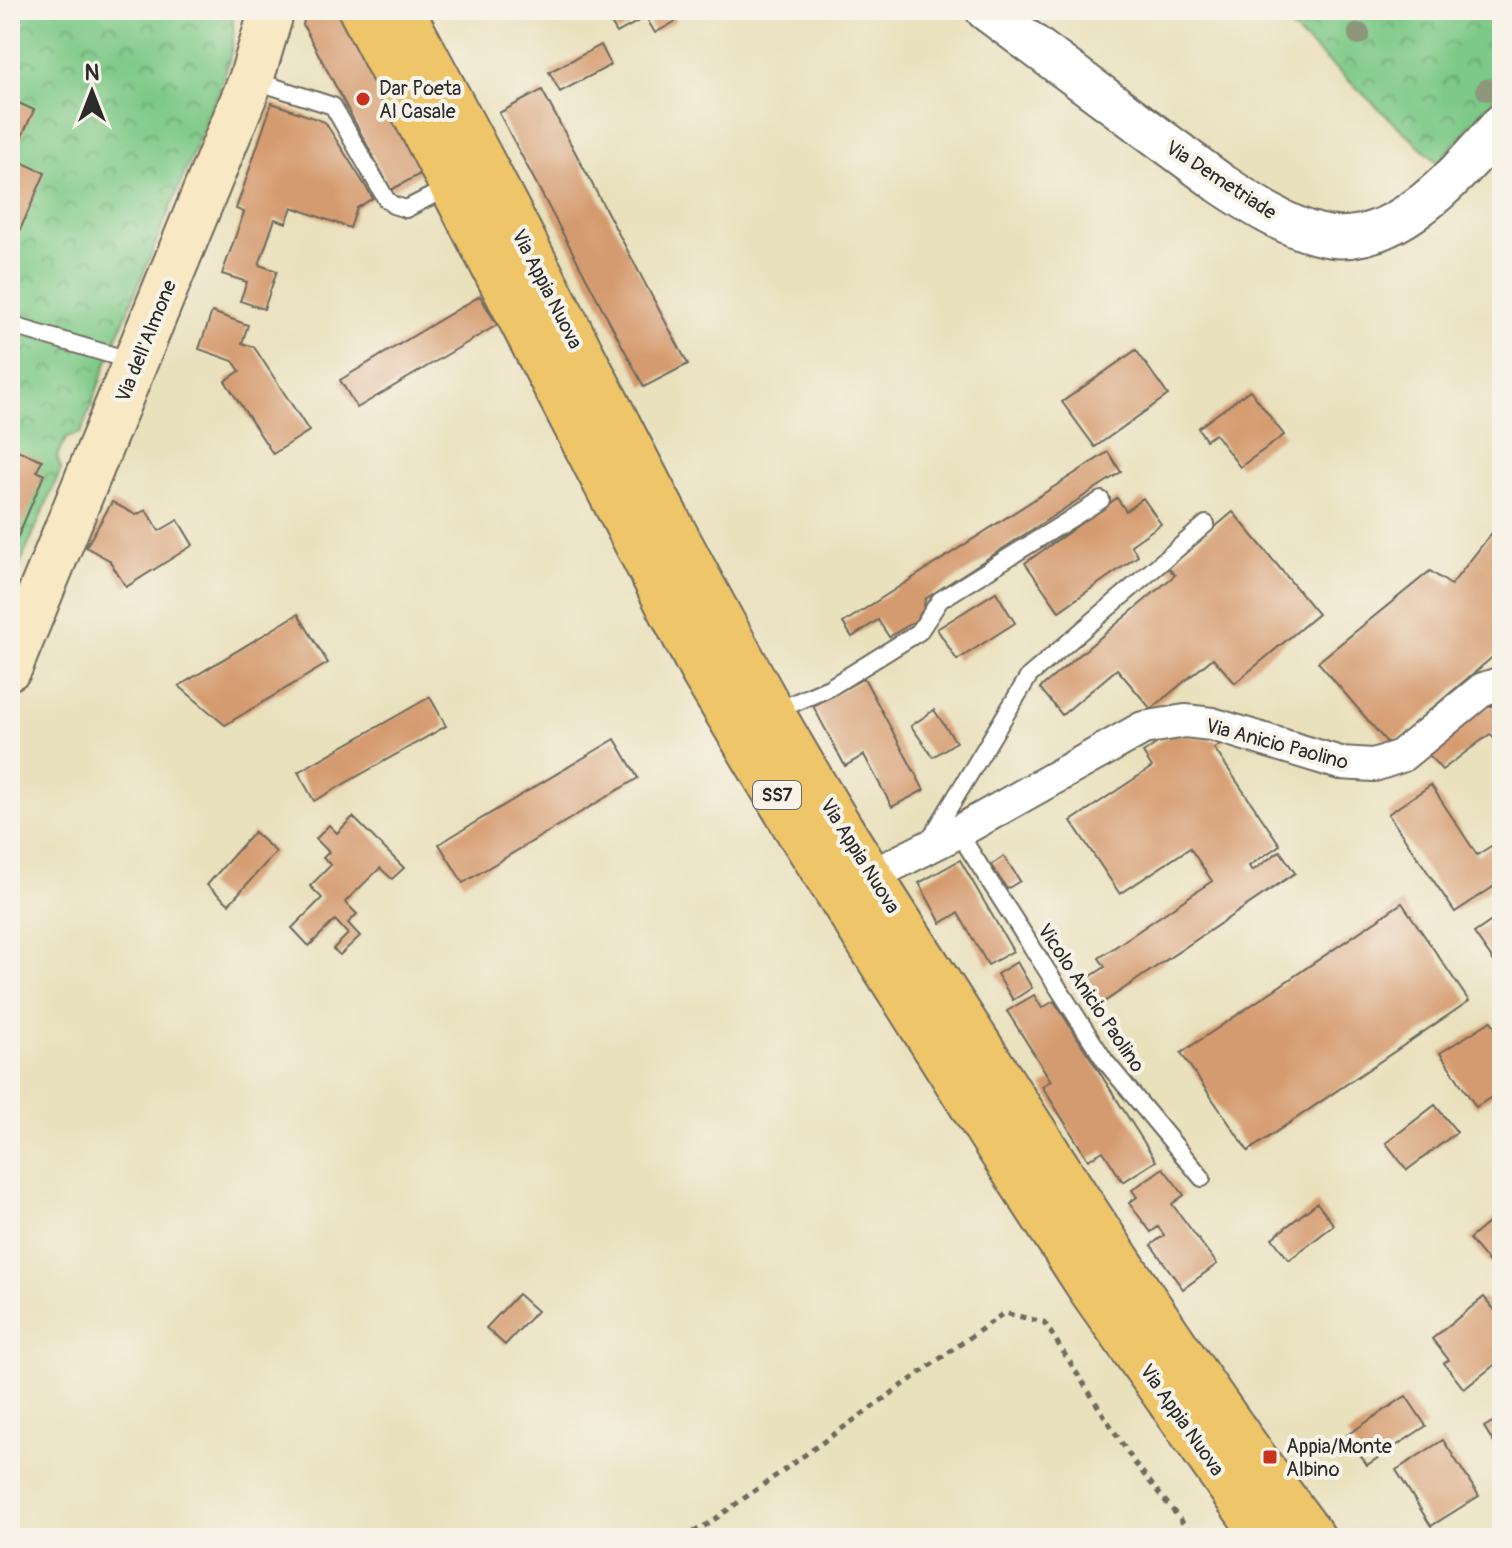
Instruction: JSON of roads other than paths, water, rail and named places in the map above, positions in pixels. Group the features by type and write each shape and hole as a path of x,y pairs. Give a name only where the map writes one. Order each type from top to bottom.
{"main road":[{"name":"Via Appia Nuova","path":"361,10 703,672 787,811 1090,1288 1266,1538"},
{"name":"Via Appia Nuova","path":"401,10 772,713 871,876 1138,1290 1217,1407 1313,1538"},
{"name":"Via dell'Almone","path":"10,667 251,80 265,19"}],"street":[{"name":"Via Demetriade","path":"986,10 1210,176 1261,209 1317,234 1348,237 1395,222 1446,186 1502,124"},
{"name":"Via Anicio Paolino","path":"871,876 958,832 1143,728 1185,721 1212,724 1340,763 1374,765 1401,756 1483,689 1502,683"}],"lane":[{"path":"251,80 333,106 386,199 393,205 406,209 452,185"},
{"path":"10,325 137,363"},
{"path":"772,713 829,688 919,632 940,600 1101,500"},
{"path":"924,849 1029,676 1206,524"},
{"name":"Vicolo Anicio Paolino","path":"958,832 1105,1061 1202,1178"}],"place":[{"name":"Dar Poeta Al Casale","path":"363,99"},
{"name":"Appia/Monte Albino","path":"1270,1457"}]}
